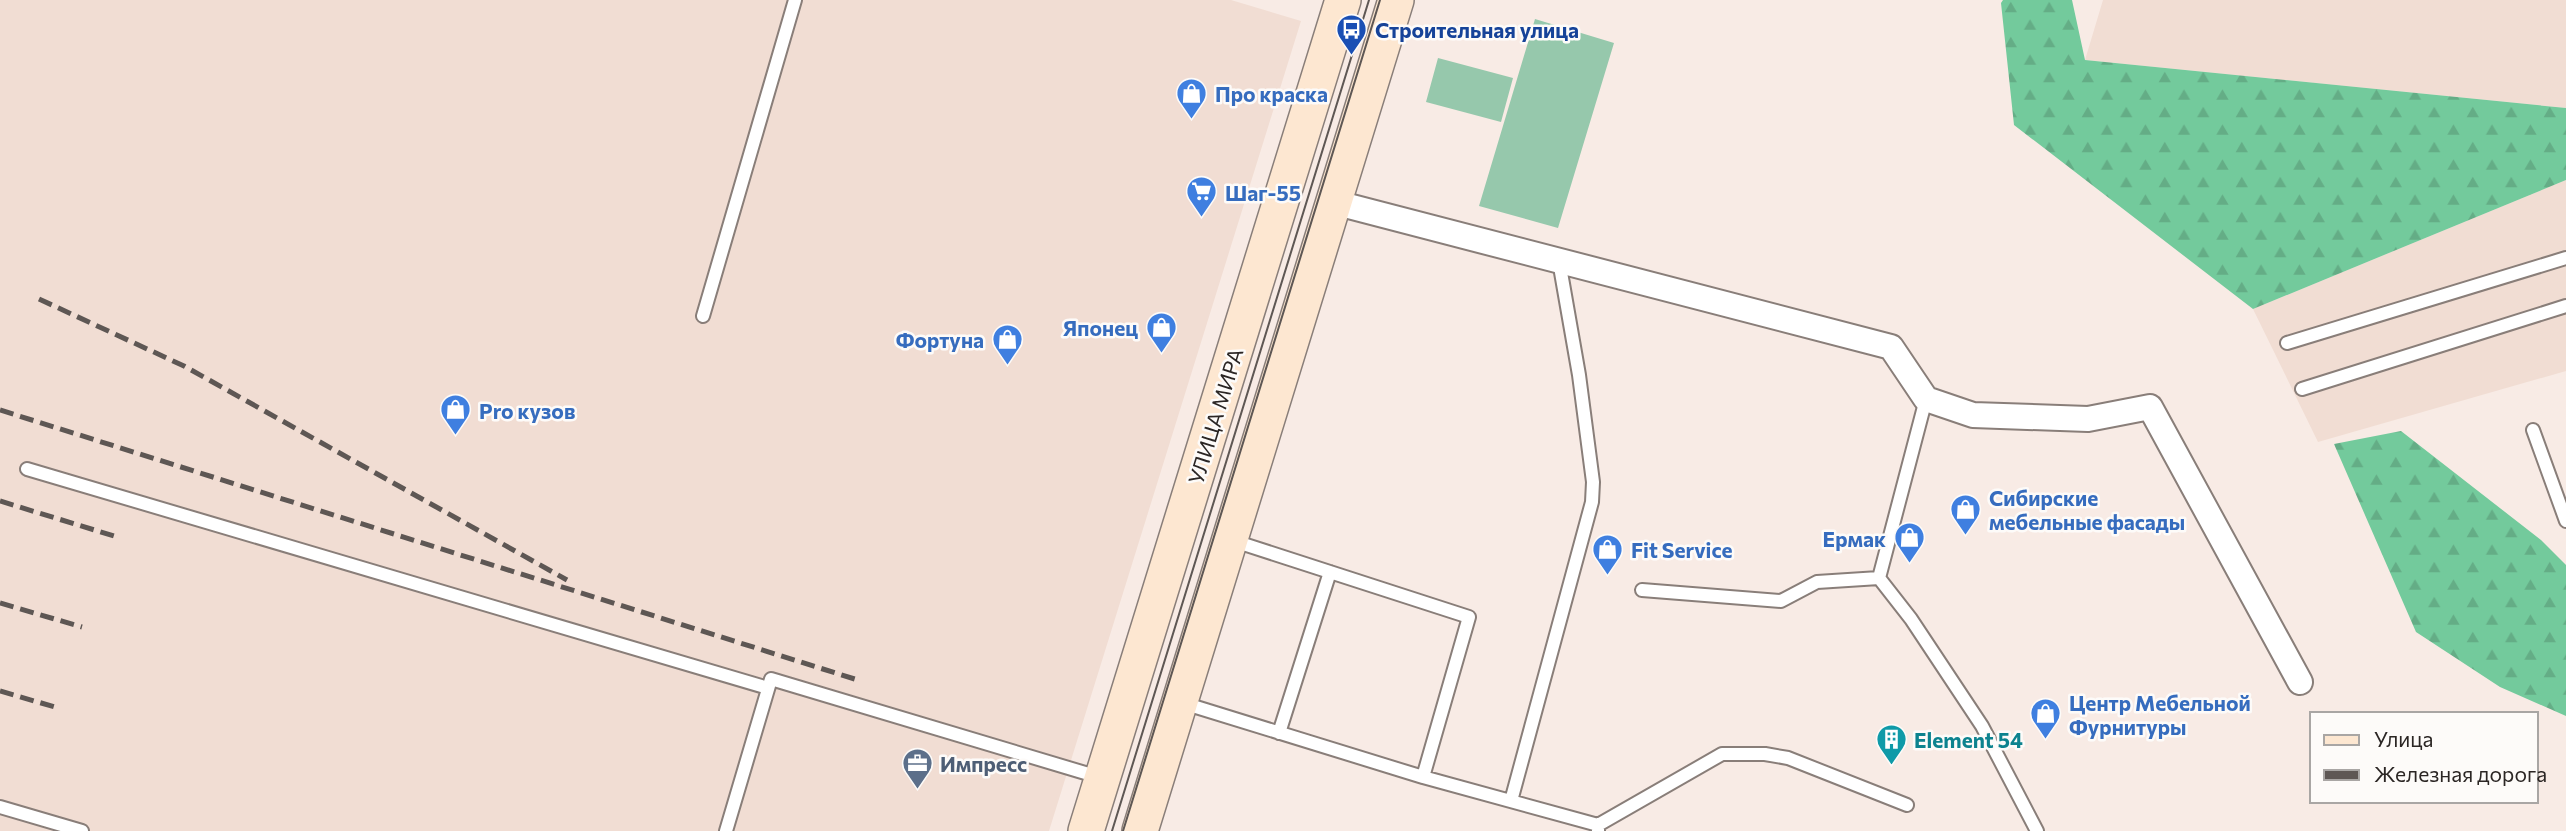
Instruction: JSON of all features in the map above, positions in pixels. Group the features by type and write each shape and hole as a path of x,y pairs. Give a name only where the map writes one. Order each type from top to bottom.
{"street":[{"name":"УЛИЦА МИРА","path":"1086,831 1343,0"},
{"path":"1140,831 1396,0"},
{"path":"1285,190 1891,347 1926,399 1973,415 2088,419 2150,407 2300,682"}],"lane":[{"path":"703,316 795,0"},
{"path":"2287,343 2566,258"},
{"path":"1511,801 1592,502 1593,482 1581,388 1559,261"},
{"path":"2302,389 2566,306"},
{"path":"1879,578 1926,399"},
{"path":"2533,430 2566,521"},
{"path":"27,469 768,688"},
{"path":"1230,540 1469,617 1423,777"},
{"path":"1279,733 1330,572"},
{"path":"1642,590 1781,601 1817,582 1879,578"},
{"path":"1879,578 1911,619 1982,726 2037,831"},
{"path":"726,831 771,679 1103,778"},
{"path":"1179,702 1598,828 1722,754 1765,754 1787,758 1907,805"},
{"path":"0,807 82,831"}],"shaded area":[{"path":"0,0 1231,0 1301,21 1049,831 0,831"},
{"path":"2103,0 2566,0 2566,108 2085,60"},
{"path":"2566,180 2566,371 2318,442 2253,309"}],"green space":[{"path":"2003,0 2072,0 2085,60 2566,108 2566,180 2253,309 2014,125 2001,3"},
{"path":"1535,19 1614,43 1558,228 1479,206"},
{"path":"1438,58 1513,78 1501,122 1426,102"},
{"path":"2401,431 2541,540 2566,565 2566,716 2500,687 2416,632 2334,444"}],"tram line":[{"path":"1112,831 1369,0"},
{"path":"1123,831 1380,0"}],"railway":[{"path":"39,299 184,366 567,580"},
{"path":"0,410 861,681"},
{"path":"0,501 114,536"},
{"path":"0,603 82,627"},
{"path":"0,691 55,707"}],"place":[{"name":"Строительная улица","path":"1352,56"},
{"name":"Про краска","path":"1192,120"},
{"name":"Шаг-55","path":"1202,219"},
{"name":"Японец","path":"1161,354"},
{"name":"Фортуна","path":"1007,366"},
{"name":"Pro кузов","path":"456,437"},
{"name":"Сибирские мебельные фасады","path":"1966,536"},
{"name":"Ермак","path":"1909,565"},
{"name":"Fit Service","path":"1608,576"},
{"name":"Центр Мебельной Фурнитуры","path":"2046,741"},
{"name":"Element 54","path":"1891,766"},
{"name":"Импресс","path":"917,790"}]}
